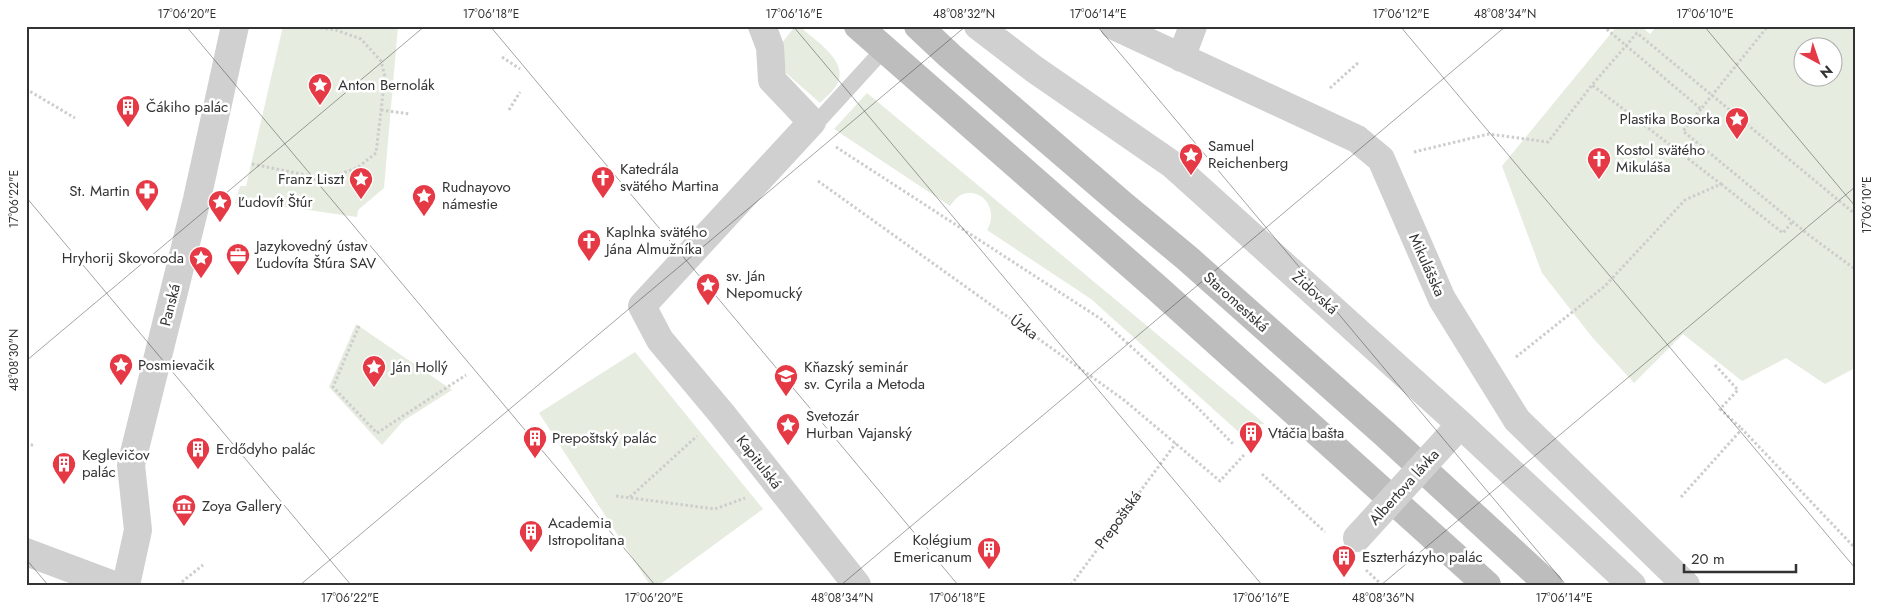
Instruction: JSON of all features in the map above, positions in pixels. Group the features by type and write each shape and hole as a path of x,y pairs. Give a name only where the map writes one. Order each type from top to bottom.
{"main road":[{"path":"858,26 1157,288 1488,585"},
{"name":"Staromestská","path":"918,26 1122,204 1187,258 1385,434 1548,585"}],"street":[{"name":"Panská","path":"126,585 138,530 131,465 197,199 235,26"},
{"path":"762,26 770,47 772,80 812,122"},
{"name":"Židovská","path":"978,26 1034,69 1173,165 1456,431 1632,585"},
{"name":"Mikulášska","path":"1114,26 1357,139 1381,159 1442,299 1517,420 1686,585"},
{"path":"1181,58 1193,26"},
{"name":"Kapitulská","path":"812,122 642,306 660,340 722,414 857,585"},
{"name":"Albertova lávka","path":"1344,538 1456,431"},
{"path":"26,552 114,585"}],"lane":[{"path":"812,122 821,118 884,49"}],"path":[{"path":"252,164 325,179 357,168 376,153 385,77 381,61 361,38 336,28 307,26"},
{"path":"1603,26 1701,109"},
{"path":"1768,26 1683,131 1793,222 1855,269"},
{"path":"1381,159 1488,134 1548,142 1592,85 1637,33 1855,214"},
{"path":"502,57 520,69"},
{"path":"1592,85 1783,233 1793,222"},
{"path":"26,89 75,118"},
{"path":"509,110 520,92"},
{"path":"381,110 410,114"},
{"path":"836,147 1101,319 1197,407 1234,444"},
{"name":"Úzka","path":"818,181 1124,400 1220,481 1244,455"},
{"path":"1515,358 1605,286 1685,200 1721,184"},
{"path":"359,326 333,387 377,432 466,375"},
{"path":"1715,365 1738,390 1720,409 1742,428 1855,548"},
{"path":"630,498 722,414"},
{"path":"1681,497 1742,428"},
{"name":"Prepoštská","path":"1071,585 1176,442"},
{"path":"26,443 35,446"},
{"path":"1262,474 1344,538"},
{"path":"616,496 715,509 752,496 773,480"},
{"path":"178,585 203,565"},
{"path":"1360,565 1382,585"}],"shaded area":[{"path":"283,26 398,26 384,188 358,210 357,217 294,208 235,203 240,186 246,186"},
{"path":"795,26 799,26 820,44 834,58 838,66 840,74 837,85 820,103 786,73 782,43"},
{"path":"1617,26 1641,26 1650,34 1657,26 1855,26 1855,368 1825,384 1786,358 1742,381 1683,334 1634,383 1592,337 1542,273 1502,166"},
{"path":"867,93 1265,424 1256,425 1242,435 1091,299 987,230 990,223 990,208 982,197 969,193 961,195 950,206 834,129"},
{"path":"356,324 452,390 403,421 382,445 329,387"},
{"path":"635,352 763,509 659,585 650,585 539,413"}],"place":[{"name":"Anton Bernolák","path":"320,106"},
{"name":"Čákiho palác","path":"128,128"},
{"name":"Plastika Bosorka","path":"1737,140"},
{"name":"Samuel Reichenberg","path":"1191,176"},
{"name":"Kostol svätého Mikuláša","path":"1599,180"},
{"name":"Katedrála svätého Martina","path":"603,199"},
{"name":"Franz Liszt","path":"361,200"},
{"name":"St. Martin","path":"147,212"},
{"name":"Rudnayovo námestie","path":"424,217"},
{"name":"Ľudovít Štúr","path":"220,223"},
{"name":"Kaplnka svätého Jána Almužníka","path":"589,262"},
{"name":"Jazykovedný ústav Ľudovíta Štúra SAV","path":"238,276"},
{"name":"Hryhorij Skovoroda","path":"201,279"},
{"name":"sv. Ján Nepomucký","path":"708,306"},
{"name":"Posmievačik","path":"121,386"},
{"name":"Ján Hollý","path":"374,388"},
{"name":"Kňazský seminár sv. Cyrila a Metoda","path":"786,397"},
{"name":"Svetozár Hurban Vajanský","path":"788,446"},
{"name":"Vtáčia bašta","path":"1251,454"},
{"name":"Prepoštský palác","path":"535,459"},
{"name":"Erdődyho palác","path":"198,470"},
{"name":"Keglevičov palác","path":"64,485"},
{"name":"Zoya Gallery","path":"184,527"},
{"name":"Academia Istropolitana","path":"531,553"},
{"name":"Kolégium Emericanum","path":"989,570"},
{"name":"Eszterházyho palác","path":"1344,578"}]}
